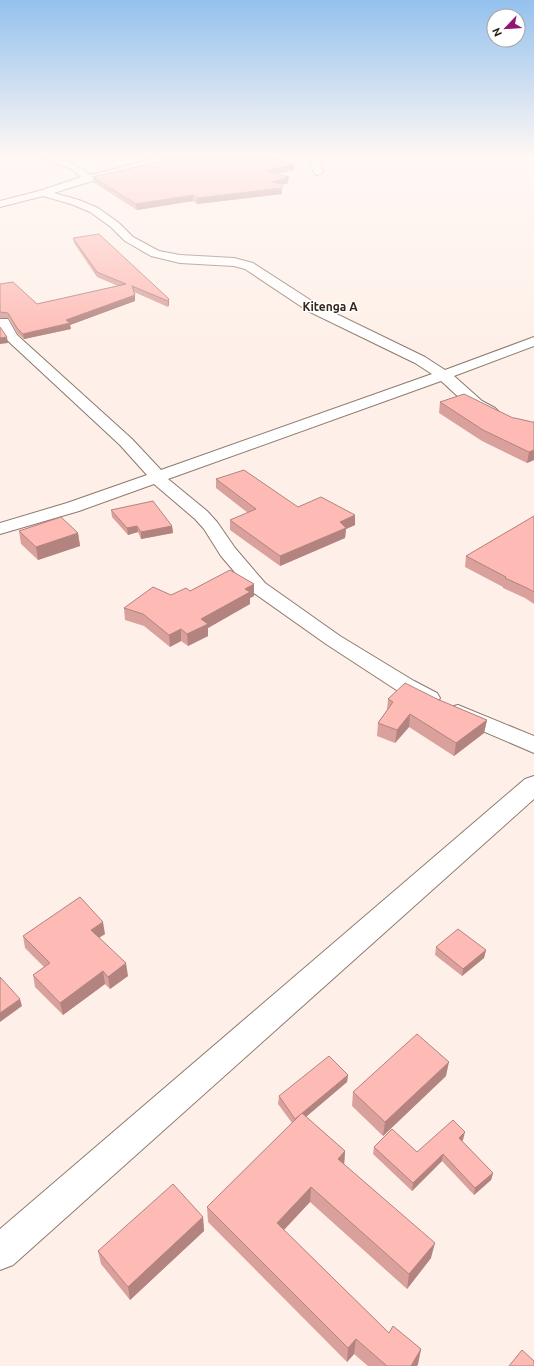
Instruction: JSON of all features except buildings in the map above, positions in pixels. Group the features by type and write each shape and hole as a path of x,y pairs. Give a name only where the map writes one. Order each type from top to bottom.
{"street":[{"path":"108,220 115,225 129,240 155,254 180,259 234,262 249,266 313,308 420,360 443,375 477,404 503,418"},
{"path":"4,322 12,337 126,442 163,483 201,515 211,526 228,552 258,588 272,599 302,617 333,640 411,689 444,706 534,745"},
{"path":"0,529 73,507 534,341"},
{"path":"0,1252 534,785"}],"district":[{"name":"Kitenga A","path":"330,307"}]}
